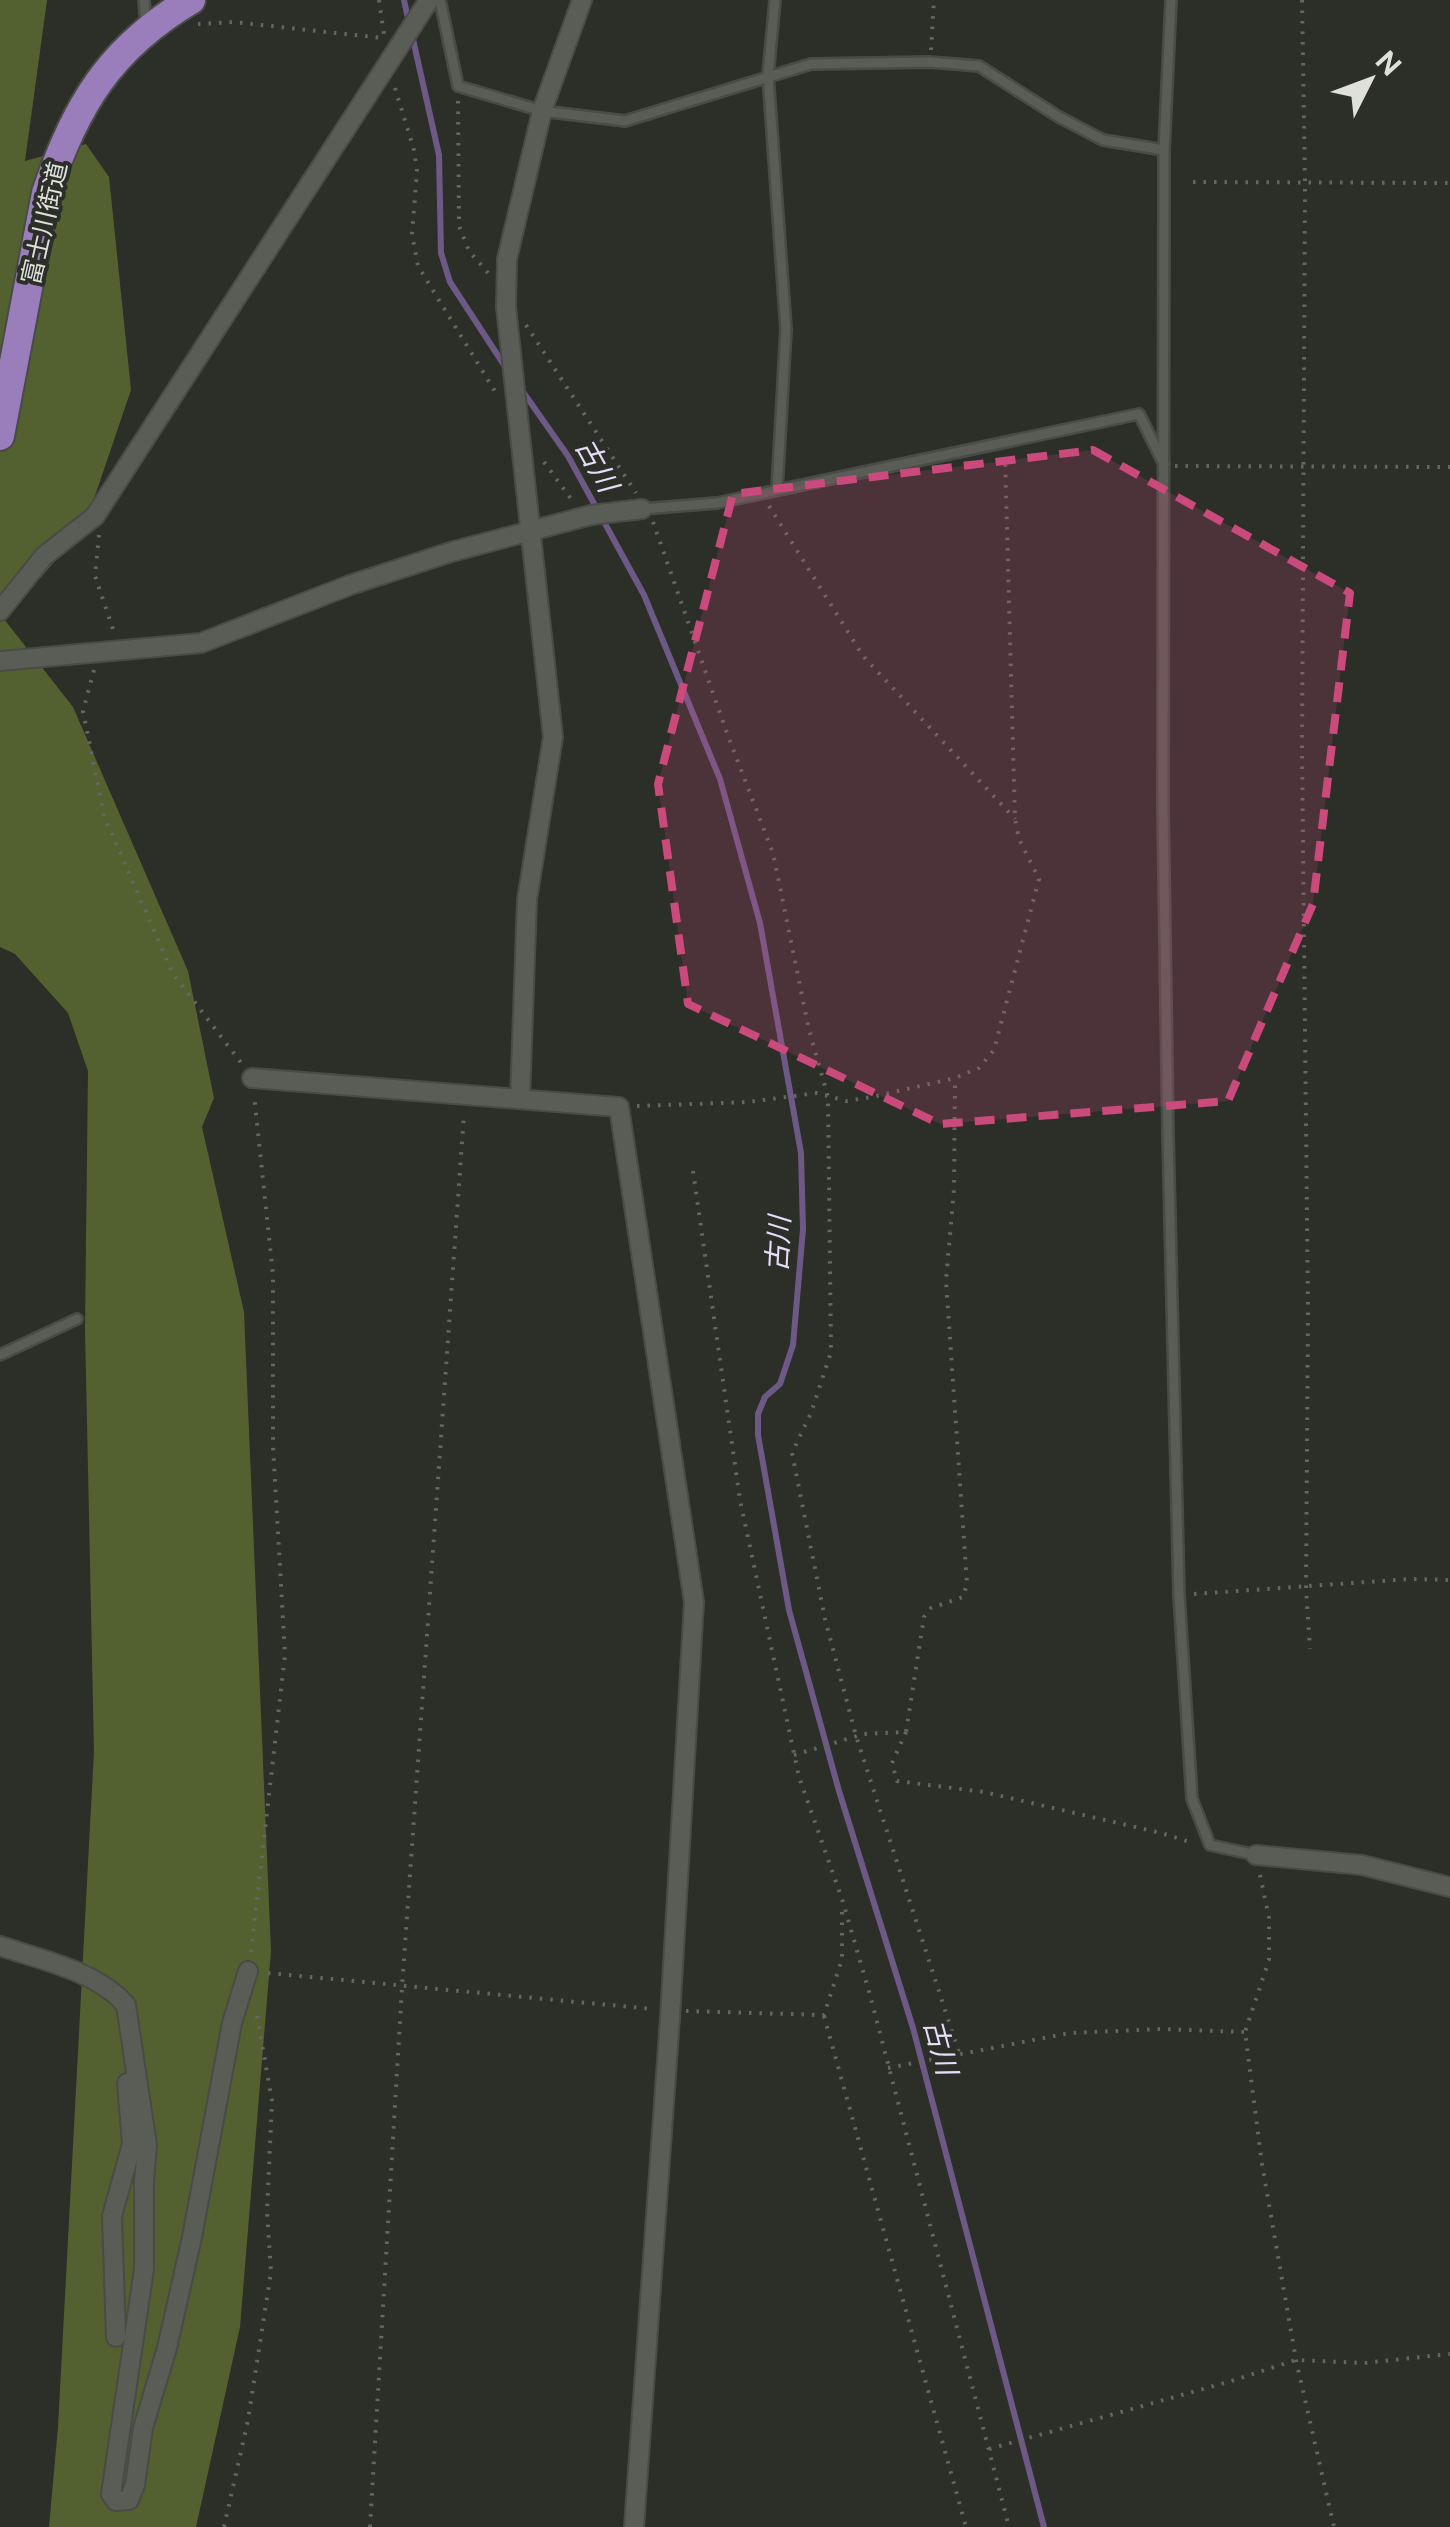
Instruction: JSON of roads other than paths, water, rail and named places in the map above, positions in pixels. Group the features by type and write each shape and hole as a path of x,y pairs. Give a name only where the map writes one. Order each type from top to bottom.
{"main road":[{"name":"富士川街道","path":"0,436 46,193 58,158 84,101 114,59 146,29 191,13"}],"street":[{"path":"520,1099 526,900 553,737 506,301 507,258 542,111 582,0"},
{"path":"0,611 44,556 96,516 388,51 432,1"},
{"path":"0,661 220,638 350,584 532,529 587,516 645,509"},
{"path":"252,1078 620,1106 694,1602 634,2527"},
{"path":"1256,1855 1362,1865 1450,1887"},
{"path":"0,1946 114,1991 126,2005 147,2145 144,2269 113,2475 111,2494 116,2501 129,2500 135,2485 143,2428 167,2348 192,2237 232,2023 248,1971"},
{"path":"116,2337 112,2216 132,2144 124,2059 128,2028"}],"lane":[{"path":"144,0 146,29"},
{"path":"775,0 768,75 786,329 777,490"},
{"path":"1170,0 1164,150 1163,808 1179,1595 1192,1799 1210,1845 1256,1855"},
{"path":"432,1 458,86 542,111 624,121 811,64 930,62 980,66 1058,117 1103,140 1164,150"},
{"path":"645,509 760,494 878,466 1139,414 1166,466"},
{"path":"0,1356 77,1318"}],"waterway":[{"name":"古川","path":"404,0 409,23"},
{"name":"古川","path":"412,35 439,155 441,253 450,282 508,371"},
{"name":"古川","path":"521,389 568,456 644,595 720,779 760,923 801,1153 803,1229 793,1345 780,1384 765,1397 758,1414 758,1435 789,1610 839,1791 913,2028 1044,2527"}]}
